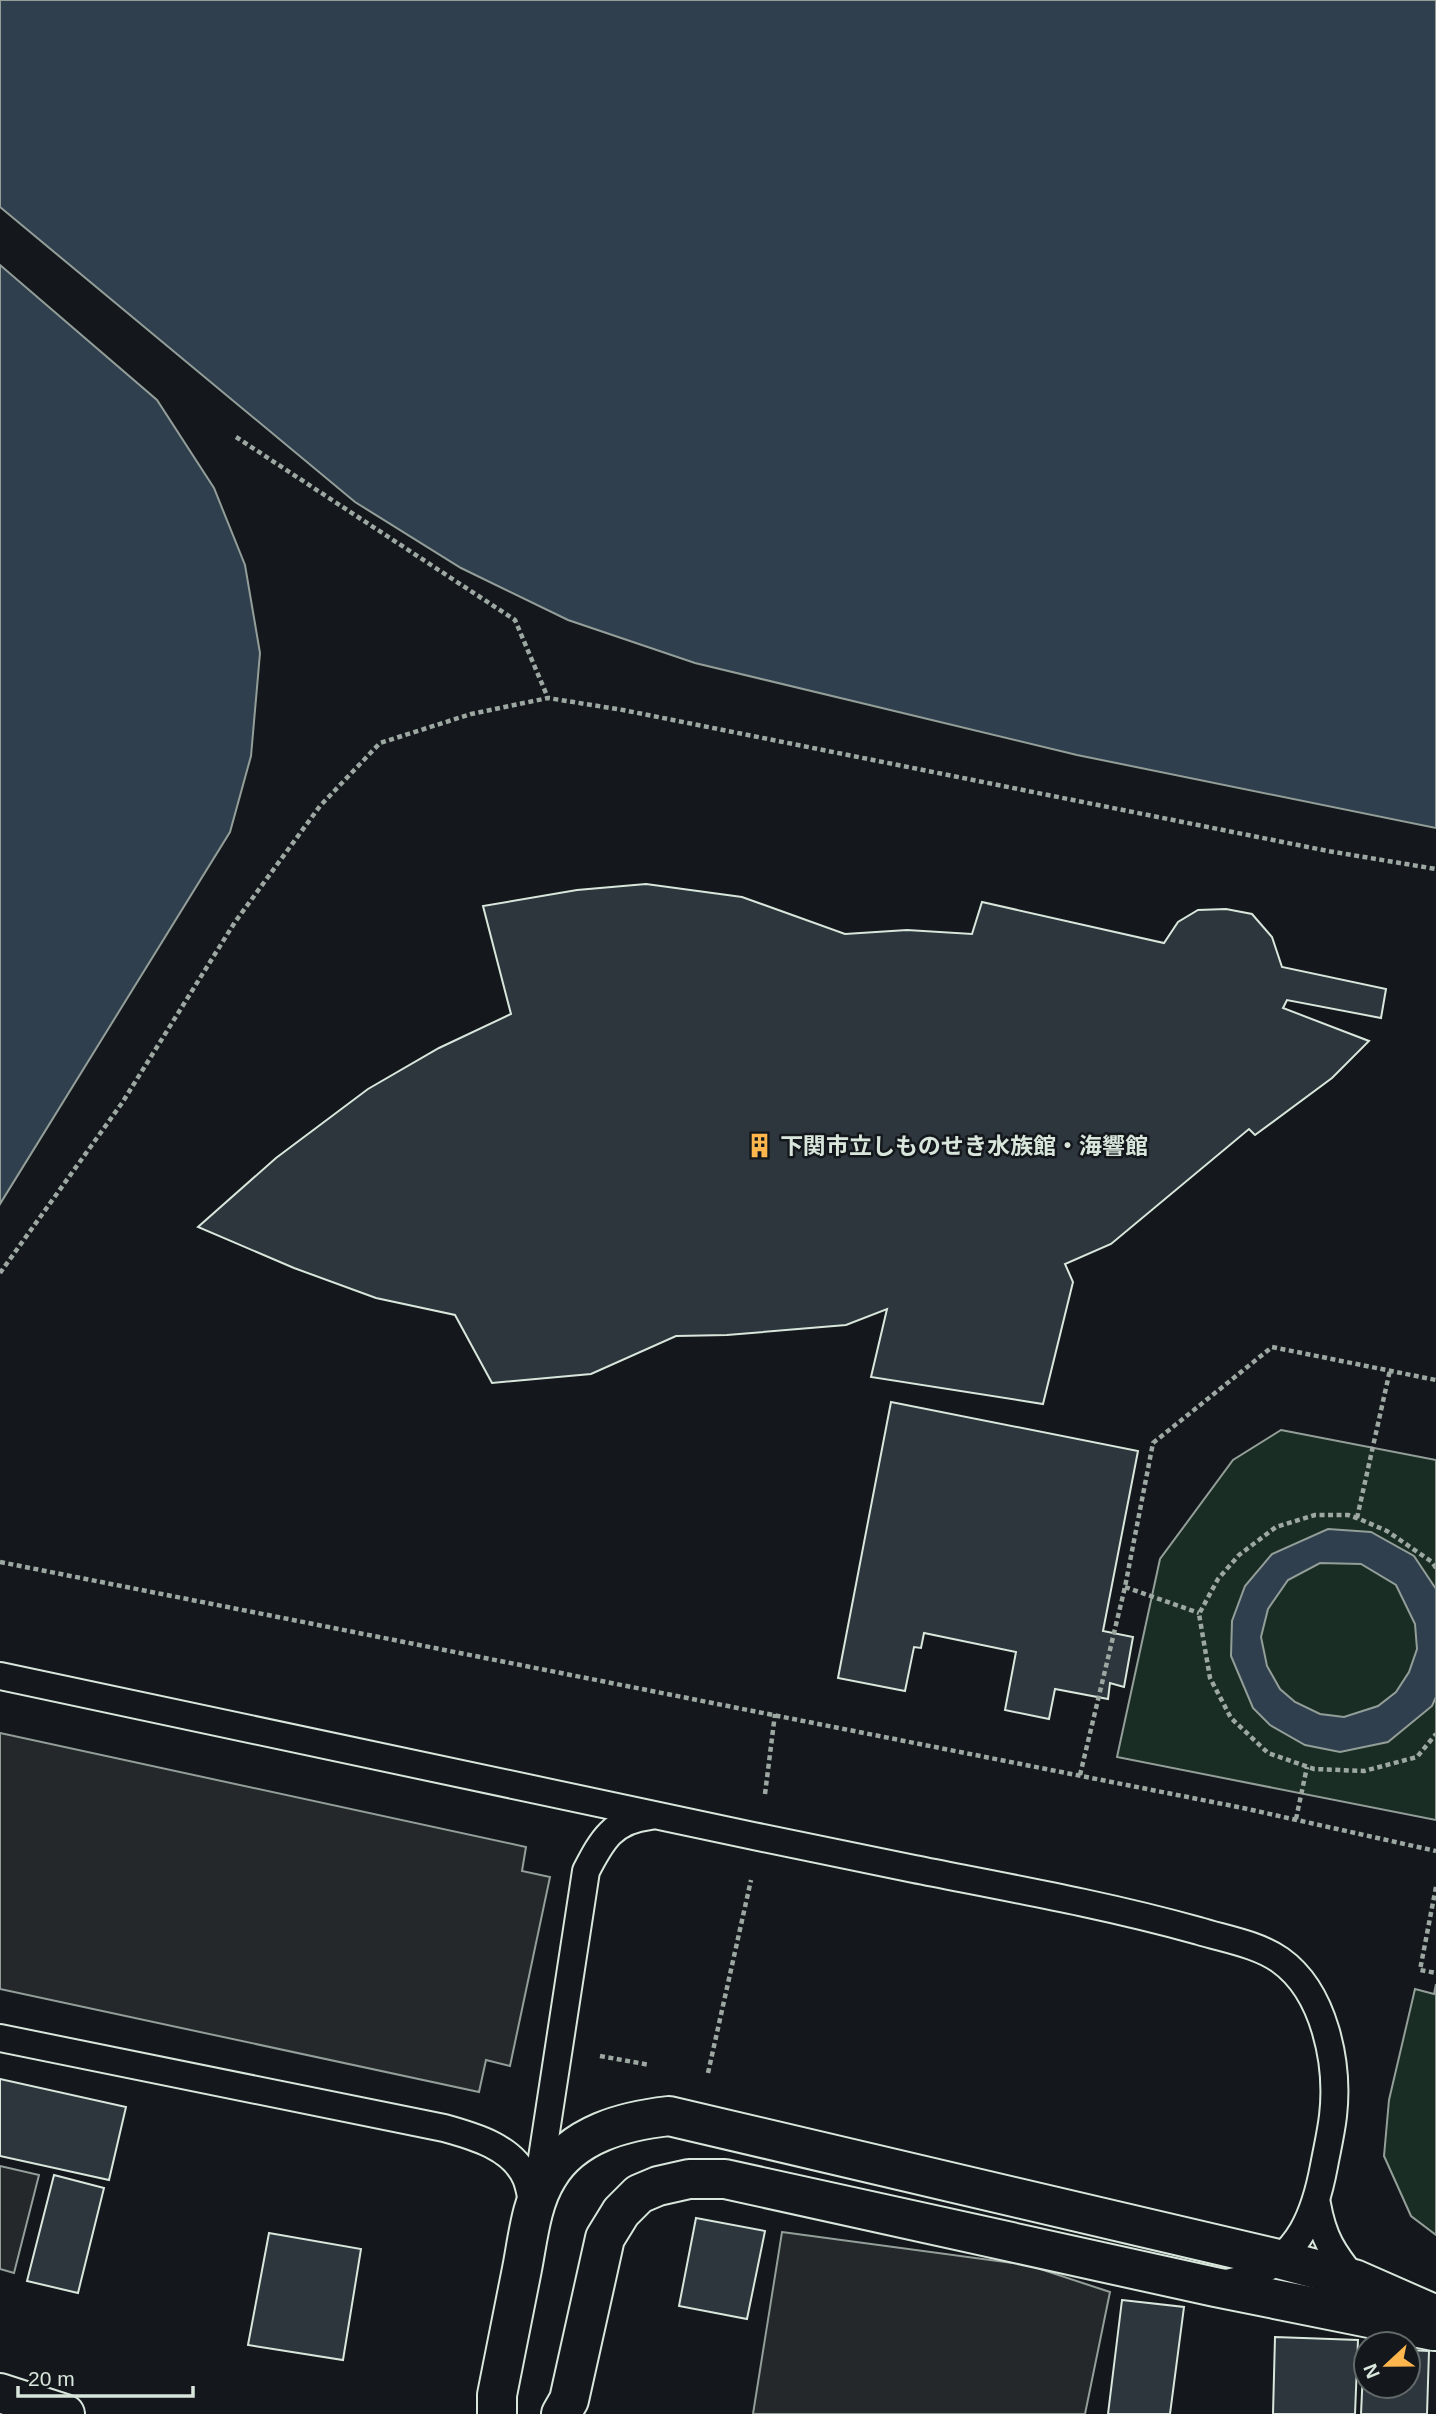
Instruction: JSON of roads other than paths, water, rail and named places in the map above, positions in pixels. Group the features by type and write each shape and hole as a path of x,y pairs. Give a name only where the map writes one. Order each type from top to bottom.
{"main road":[{"path":"497,2414 497,2395 534,2210 547,2176 566,2154 586,2140 613,2127 669,2116 1278,2259 1354,2279 1436,2315"},
{"path":"561,2414 569,2400 605,2238 621,2212 639,2194 658,2186 689,2179 725,2179 1215,2287 1436,2331"},
{"path":"0,2393 65,2414"}],"lane":[{"path":"0,1676 653,1816 1148,1917 1247,1945 1280,1960 1309,1994 1320,2014 1330,2046 1334,2078 1334,2114 1317,2204 1300,2236 1278,2259 1252,2276 1215,2287"},
{"path":"534,2210 586,1871 599,1846 611,1831 632,1818 653,1816"},
{"path":"0,2038 444,2128 484,2139 513,2160 526,2176 534,2210"},
{"path":"1317,2204 1321,2227 1332,2252 1354,2279"}],"water":[{"path":"0,0 1436,0 1436,828 1077,755 695,663 568,620 461,568 355,502 0,207"},
{"path":"0,265 157,400 214,488 245,565 260,653 251,756 230,832 0,1204"},
{"path":"1328,1529 1371,1532 1414,1556 1436,1589 1436,1697 1432,1706 1388,1742 1340,1752 1305,1745 1270,1725 1253,1708 1231,1656 1232,1621 1245,1586 1272,1554","holes":["1320,1563 1361,1564 1396,1585 1415,1624 1417,1649 1409,1672 1396,1692 1378,1706 1344,1717 1320,1714 1295,1702 1280,1689 1267,1666 1261,1637 1268,1609 1288,1580"]}],"place":[{"name":"下関市立しものせき水族館・海響館","path":"760,1146"}]}
